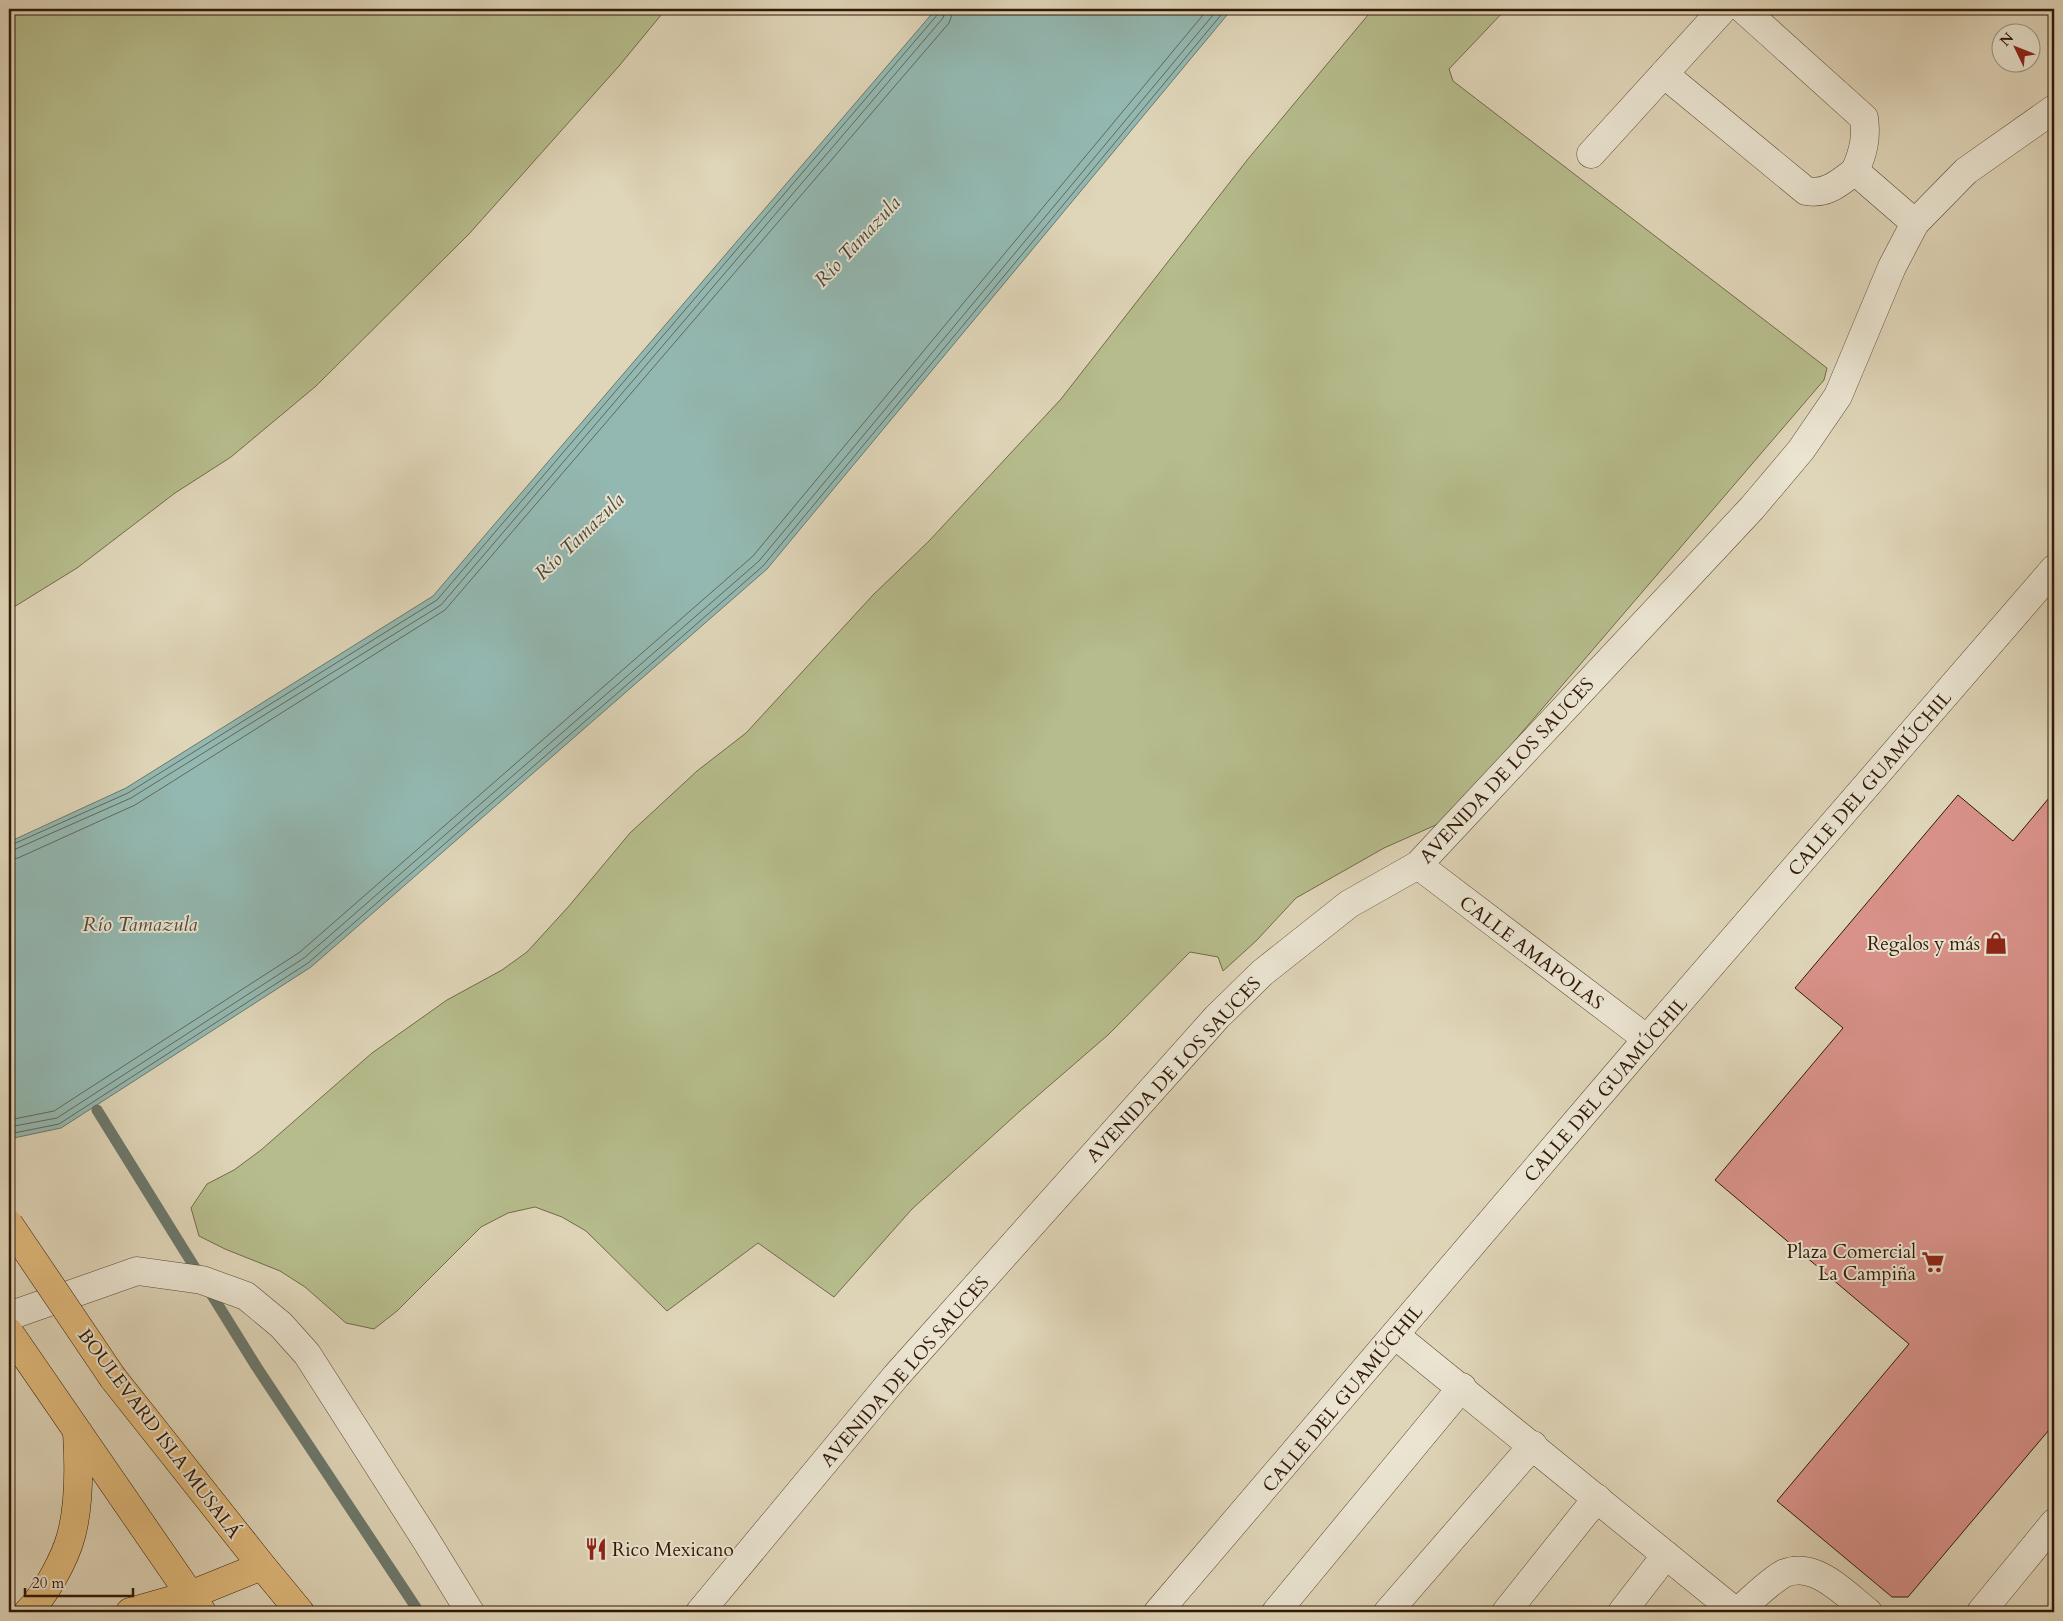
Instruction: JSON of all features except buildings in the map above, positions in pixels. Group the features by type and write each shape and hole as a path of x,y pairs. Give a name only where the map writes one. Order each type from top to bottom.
{"main road":[{"name":"BOULEVARD ISLA MUSALÁ","path":"9,1224 113,1378 300,1612"},
{"path":"9,1332 196,1604"},
{"path":"28,1612 54,1574 72,1536 80,1467 77,1431"},
{"path":"130,1612 196,1604 262,1566"}],"street":[{"path":"1591,154 1723,9"},
{"path":"1664,74 1806,191 1817,193 1832,189 1855,171 1867,135 1864,118 1743,9"},
{"name":"AVENIDA DE LOS SAUCES","path":"700,1612 896,1376 1217,1017 1262,973 1350,904 1418,865 1746,515 1801,450 1838,396 1892,267 1916,224 1966,171 2054,109"},
{"path":"1855,171 1916,224"},
{"name":"CALLE DEL GUAMÚCHIL","path":"1158,1612 1647,1039 2054,569"},
{"name":"CALLE AMAPOLAS","path":"1418,865 1647,1039"},
{"path":"9,1316 137,1271 202,1280 246,1296 282,1325 307,1354 470,1612"},
{"path":"1395,1335 1462,1387 1737,1612 1784,1573 1803,1570 1823,1577 1868,1612"},
{"path":"1276,1612 1462,1387"},
{"path":"1388,1612 1533,1445"},
{"path":"1506,1612 1597,1498"},
{"path":"1981,1612 2054,1523"},
{"path":"1622,1612 1666,1555"}],"green space":[{"path":"9,9 666,9 619,66 469,234 316,386 231,457 175,493 77,568 9,610"},
{"path":"1373,9 1506,9 1449,69 1453,81 1827,368 1824,380 1481,780 1438,824 1384,848 1296,898 1256,941 1223,971 1218,957 1190,952 1109,1034 1020,1111 912,1209 834,1297 758,1243 667,1311 586,1231 562,1217 535,1207 508,1213 481,1227 397,1311 374,1329 346,1323 305,1287 280,1271 225,1249 199,1236 191,1208 207,1184 234,1170 261,1150 372,1053 447,1000 502,970 527,952 569,906 630,833 697,771 746,733 873,595 929,541 1061,399 1248,159"}],"water":[{"name":"Río Tamazula","path":"936,9 1232,9 767,569 311,967 61,1128 9,1139 9,842 126,788 433,596"}],"waterway":[{"path":"97,1110 256,1366 419,1612"}],"place":[{"name":"Regalos y más","path":"1996,943"},
{"name":"Plaza Comercial La Campiña","path":"1933,1262"},
{"name":"Rico Mexicano","path":"596,1549"}]}
